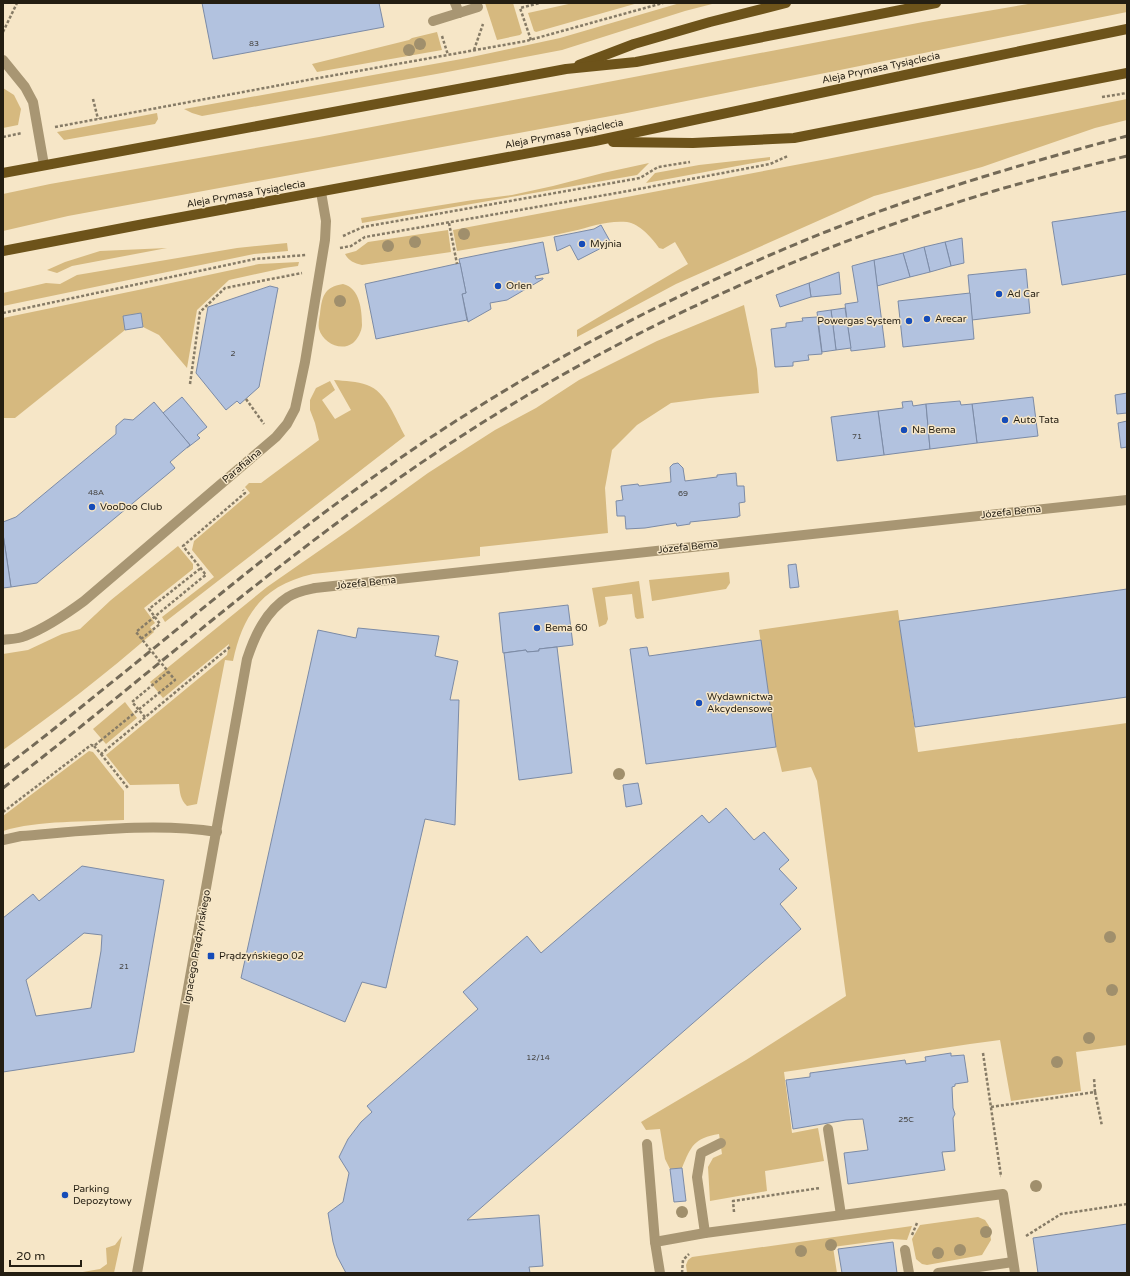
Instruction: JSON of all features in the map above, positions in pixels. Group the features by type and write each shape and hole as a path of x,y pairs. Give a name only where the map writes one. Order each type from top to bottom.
{"main road":[{"path":"566,70 634,44 710,22 786,3"},
{"path":"3,173 566,70 636,62 936,3"},
{"name":"Aleja Prymasa Tysiąclecia","path":"3,251 595,142 1127,29"},
{"path":"595,142 693,143 794,138 1127,73"}],"street":[{"path":"455,3 459,13"},
{"path":"433,22 478,7"},
{"path":"3,60 26,87 33,102 44,165"},
{"name":"Parafialna","path":"3,640 24,637 46,627 84,601 276,438 287,424 294,409 305,362 325,240 326,221 321,192"},
{"name":"Józefa Bema","path":"262,623 276,606 288,596 303,590 315,588 1127,500"},
{"name":"Ignacego Prądzyńskiego","path":"137,1273 247,659 262,623"},
{"path":"3,840 21,836 143,828 198,829 217,832"},
{"path":"828,1129 841,1215"},
{"path":"705,1234 696,1177 701,1153 721,1143"},
{"path":"647,1144 655,1242 660,1273"},
{"path":"655,1242 841,1215 1003,1194 1015,1273"},
{"path":"905,1250 909,1273"},
{"path":"938,1273 1014,1262"}],"path":[{"path":"3,32 17,3"},
{"path":"531,40 520,8 540,3"},
{"path":"3,137 531,40 663,3"},
{"path":"474,50 485,17"},
{"path":"440,31 448,55"},
{"path":"93,99 98,119"},
{"path":"342,247 351,246 365,237 628,191 770,164 790,156 783,155"},
{"path":"342,236 363,228 640,178 658,166 692,161"},
{"path":"450,223 457,264"},
{"path":"3,313 255,259 292,257 310,254"},
{"path":"190,384 200,312 225,288 302,273"},
{"path":"246,399 266,426"},
{"path":"3,812 91,745 94,746 100,742 175,680 136,632 206,575 183,546 245,493 243,490"},
{"path":"142,639 160,624 149,609 201,568"},
{"path":"101,754 231,646"},
{"path":"145,717 132,702 168,672"},
{"path":"94,746 128,788"},
{"path":"983,1053 1001,1176 993,1177"},
{"path":"1094,1078 1095,1092 1102,1126"},
{"path":"991,1107 1095,1092"},
{"path":"703,1220 734,1213 733,1201 836,1185"},
{"path":"1024,1238 1035,1229 1061,1214 1127,1204"},
{"path":"910,1222 918,1221"},
{"path":"682,1273 683,1260 690,1253"}],"shaded area":[{"path":"485,3 513,3 522,33 520,35 497,40"},
{"path":"573,3 638,3 536,32 534,31 528,13"},
{"path":"680,3 716,3 685,11 562,50 202,116 184,109 467,58 560,38"},
{"path":"1034,3 1127,3 1127,12 627,113 68,216 3,231 3,194 50,184 319,137 923,22"},
{"path":"437,32 442,50 317,72 312,64 409,40"},
{"path":"3,88 14,95 21,109 18,125 3,128"},
{"path":"1127,99 1127,120 1095,128 982,167 874,196 676,284 577,337 577,330 688,264 675,242 663,249 659,248 641,228 632,223 613,222 544,237 457,251 453,230 827,159"},
{"path":"157,113 158,119 155,124 64,140 57,132"},
{"path":"770,157 770,160 646,183 655,173 699,165"},
{"path":"649,163 637,175 362,223 361,218 512,195"},
{"path":"448,230 451,252 362,265 352,261 345,254 356,251 368,242"},
{"path":"287,243 288,251 254,254 3,306 3,293 46,283 60,284 77,275 237,248"},
{"path":"167,248 72,266 57,273 47,270 65,262 100,251"},
{"path":"299,262 298,266 229,280 197,310 187,368 159,335 143,327 141,313 123,316 125,330 15,418 3,418 3,318 259,264"},
{"path":"343,284 349,286 353,290 359,300 362,327 355,342 343,347 333,345 324,338 319,329 319,320 323,298 327,291 336,285"},
{"path":"744,305 757,369 759,393 671,403 637,425 612,450 605,488 608,533 480,547 480,556 313,574 281,585 258,604 250,615 243,629 237,644 233,661 225,660 197,804 187,806 180,793 179,784 130,785 106,755 227,655 229,644 163,698 150,682 267,587 428,473 495,430 536,408 579,380 657,341"},
{"path":"334,380 351,381 374,388 380,393 390,407 405,436 165,622 162,617 214,577 192,550 194,541 250,493 245,487 249,483 261,483 319,440 310,410 310,400 316,388 330,381 335,390 322,400 335,419 351,410"},
{"path":"178,546 193,564 193,569 144,608 155,623 150,627 154,632 80,693 3,750 3,654 28,650 62,634 80,629 111,600"},
{"path":"729,572 730,583 726,589 652,601 649,580"},
{"path":"639,581 644,618 637,619 635,617 632,594 605,597 608,619 606,624 599,627 592,588"},
{"path":"898,610 918,752 1127,723 1127,1045 1076,1052 1081,1091 1011,1101 1000,1040 784,1072 792,1133 818,1128 824,1161 765,1171 767,1191 710,1201 708,1167 713,1158 722,1154 719,1134 704,1138 694,1144 682,1168 670,1169 665,1159 660,1129 646,1130 641,1122 746,1060 846,996 817,781 811,767 782,772 776,747 759,630"},
{"path":"125,702 137,718 106,744 93,729"},
{"path":"89,751 93,752 124,791 124,820 47,823 17,827 3,831 3,816"},
{"path":"978,1217 985,1220 989,1226 991,1240 982,1255 927,1265 922,1264 916,1259 912,1239 920,1225"},
{"path":"912,1226 907,1240 892,1239 833,1247 837,1273 687,1273 686,1265 688,1260 692,1257"},
{"path":"122,1236 114,1273 77,1273 100,1269 107,1264 106,1248 115,1245"}],"building":[{"path":"202,3 379,3 384,27 213,59"},
{"path":"1127,211 1127,274 1062,285 1052,222"},
{"name":"Myjnia","path":"601,225 611,243 578,260 570,245 557,251 554,237 594,229"},
{"path":"962,238 964,263 951,266 945,242"},
{"name":"Orlen","path":"543,242 549,273 535,276 536,279 543,279 507,300 490,303 491,309 468,322 462,294 466,293 459,259"},
{"path":"945,242 951,266 930,272 924,247"},
{"path":"924,247 930,272 910,277 903,253"},
{"path":"903,253 910,277 877,286 874,260"},
{"path":"874,260 885,347 851,351 845,304 858,302 852,266"},
{"path":"460,263 466,293 462,294 467,320 376,339 365,284"},
{"path":"1026,269 1030,313 972,320 968,275"},
{"path":"839,272 841,294 811,297 809,283"},
{"path":"809,283 811,297 780,307 776,295"},
{"path":"270,286 278,288 259,387 240,404 237,401 226,410 196,373 208,307"},
{"path":"970,293 974,339 903,347 898,301"},
{"path":"845,308 851,348 836,350 831,310"},
{"path":"831,310 836,350 822,352 817,312"},
{"path":"141,313 143,327 125,330 123,316"},
{"path":"817,317 822,354 808,355 809,360 793,362 793,366 775,367 771,329 786,327 786,323 803,321 802,318"},
{"path":"1127,393 1127,413 1117,414 1115,395"},
{"path":"182,397 207,427 197,435 200,438 187,448 190,445 163,413"},
{"name":"Auto Tata","path":"1033,397 1038,436 977,443 972,404"},
{"name":"Na Bema","path":"912,401 913,406 926,404 930,449 884,455 878,411 903,408 902,402"},
{"path":"960,401 961,405 972,404 977,443 930,449 926,404"},
{"path":"154,402 190,445 170,462 175,468 37,583 11,587 3,534 3,522 16,517 116,434 116,426 124,419 133,420"},
{"path":"878,411 884,455 837,461 831,417"},
{"path":"1127,421 1127,447 1121,448 1118,423"},
{"path":"678,463 683,468 685,481 736,473 737,486 744,486 745,502 739,503 740,516 690,522 690,524 677,526 676,523 645,528 626,529 625,516 617,516 616,501 623,500 621,486 638,484 639,486 671,482 670,467 673,464"},
{"path":"3,534 11,587 3,588"},
{"path":"796,564 799,587 790,588 788,565"},
{"path":"1127,589 1127,697 915,727 899,621"},
{"path":"568,605 573,645 539,649 539,651 527,652 526,650 503,653 499,613"},
{"path":"358,628 439,636 435,656 458,661 450,700 459,700 455,825 425,819 386,988 362,982 345,1022 241,978 318,630 356,638"},
{"path":"761,640 776,747 646,764 630,649 647,647 649,656"},
{"path":"557,647 572,773 519,780 504,653 526,650 527,652 539,651 539,649"},
{"path":"638,783 642,804 626,807 623,785"},
{"path":"726,808 754,840 764,832 789,860 779,869 797,888 780,904 801,929 467,1220 539,1215 543,1266 529,1267 530,1273 346,1273 337,1256 328,1213 343,1202 349,1173 339,1157 348,1139 361,1122 372,1112 367,1106 478,1009 463,992 527,936 541,953 702,815 709,823"},
{"path":"82,866 164,880 134,1052 3,1072 3,918 33,894 39,901","holes":["84,933 102,935 101,951 91,1008 36,1016 26,980"]},
{"path":"951,1053 951,1056 964,1055 968,1082 955,1084 955,1086 952,1087 953,1108 955,1114 953,1118 955,1151 942,1152 945,1170 848,1184 844,1153 868,1150 863,1119 846,1120 793,1129 786,1080 810,1077 810,1073 905,1060 906,1064 926,1061 925,1057"},
{"path":"682,1168 686,1201 674,1202 670,1169"},
{"path":"1127,1224 1127,1273 1038,1273 1033,1238"},
{"path":"893,1242 897,1273 842,1273 838,1249"}],"railway":[{"path":"3,768 63,722 248,571 379,473 486,402 596,338 711,281 828,231 901,204 976,179 1127,136"},
{"path":"3,788 246,593 344,517 464,434 535,391 608,350 682,312 759,277 836,245 994,191 1127,156"}],"place":[{"name":"Myjnia","path":"582,244"},
{"name":"Orlen","path":"498,286"},
{"name":"Ad Car","path":"999,294"},
{"name":"Arecar","path":"927,319"},
{"name":"Powergas System","path":"909,321"},
{"name":"Auto Tata","path":"1005,420"},
{"name":"Na Bema","path":"904,430"},
{"name":"VooDoo Club","path":"92,507"},
{"name":"Bema 60","path":"537,628"},
{"name":"Wydawnictwa Akcydensowe","path":"699,703"},
{"name":"Prądzyńskiego 02","path":"211,956"},
{"name":"Parking Depozytowy","path":"65,1195"}]}
